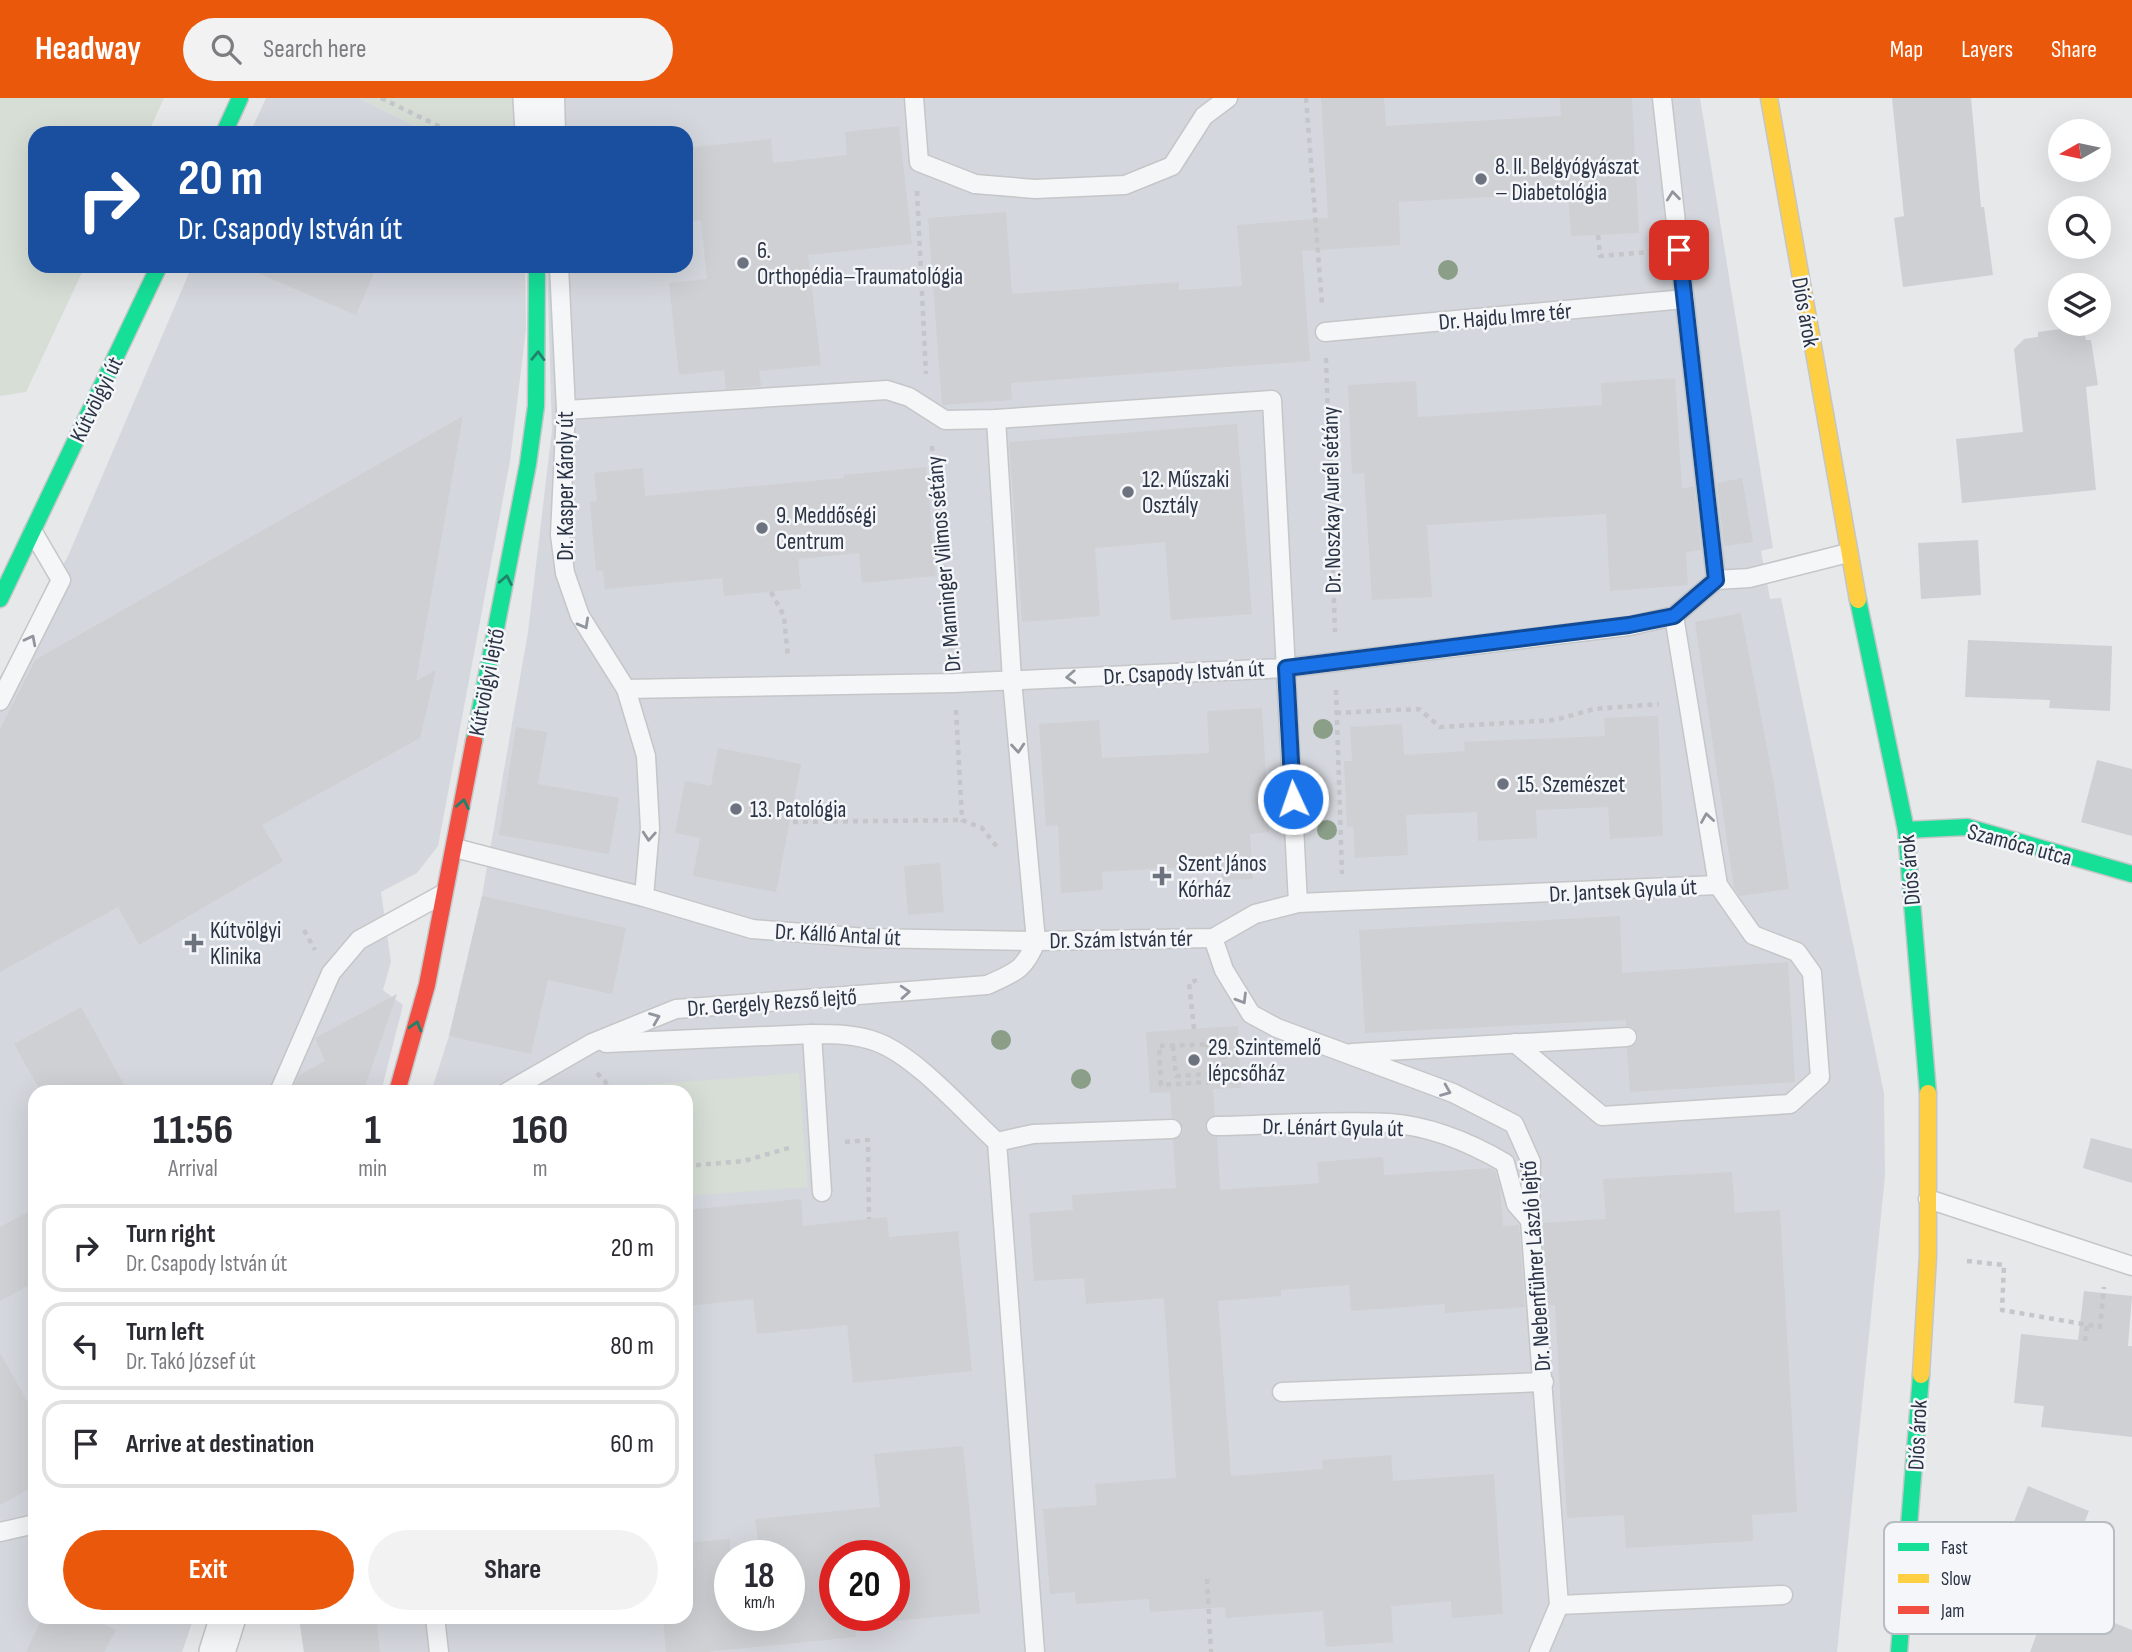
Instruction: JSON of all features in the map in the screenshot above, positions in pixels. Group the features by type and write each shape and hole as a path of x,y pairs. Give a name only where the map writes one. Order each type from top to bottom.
{"street":[{"path":"227,126 240,98"},
{"path":"531,98 533,126"},
{"name":"Diós árok","path":"1769,98 1848,553 1906,830 1928,1084 1928,1256 1910,1522"},
{"name":"Kútvölgyi út","path":"0,599 156,273"},
{"name":"Kútvölgyi lejtő","path":"399,1085 427,985 528,464 536,406 537,273"},
{"name":"Szamóca utca","path":"1906,830 1966,827 2132,874"},
{"path":"217,1652 227,1624"},
{"name":"Diós árok","path":"1899,1652 1901,1634"}],"lane":[{"path":"555,98 556,126"},
{"path":"914,98 919,162 975,184 1035,190 1125,186 1172,166 1204,116 1228,98"},
{"path":"1662,98 1716,580 1749,578 1848,553"},
{"name":"Dr. Kasper Károly út","path":"559,273 566,410 560,535 565,573 580,616 626,689 646,756 650,828 644,897"},
{"name":"Dr. Hajdu Imre tér","path":"1325,332 1685,299"},
{"path":"566,410 887,390 909,397 945,420 996,419 1272,400 1298,903"},
{"path":"996,419 1012,680 1036,941"},
{"path":"0,701 61,580 33,532"},
{"name":"Dr. Csapody István út","path":"626,689 954,683 1286,668 1336,663 1629,625 1674,616 1716,580"},
{"name":"Dr. Jantsek Gyula út","path":"1298,903 1718,886 1674,616"},
{"name":"Dr. Kálló Antal út","path":"455,848 644,897 752,929 867,938 1036,941"},
{"path":"1515,1043 1602,1116 1790,1104 1820,1077 1812,973 1797,952 1753,935 1718,886"},
{"path":"282,1085 331,973 359,940 446,892"},
{"name":"Dr. Szám István tér","path":"1036,941 1213,938 1255,914 1298,903"},
{"name":"Dr. Nebenführer László lejtő","path":"1213,938 1224,970 1251,1014 1276,1028 1453,1093 1514,1124 1531,1161 1530,1220 1559,1605 1539,1652"},
{"name":"Dr. Gergely Rezső lejtő","path":"519,1085 592,1043 676,1009 987,985 1018,971 1030,956 1036,941"},
{"path":"592,1043 813,1034 845,1034 878,1042 915,1066 997,1142 1035,1652"},
{"path":"813,1034 822,1192"},
{"path":"1345,1053 1627,1037"},
{"name":"Dr. Lénárt Gyula út","path":"1216,1126 1390,1124 1427,1131 1477,1147 1505,1164 1516,1204 1530,1220"},
{"path":"997,1142 1033,1135 1172,1129"},
{"path":"1928,1199 2132,1266"},
{"path":"1282,1392 1544,1382"},
{"path":"0,1532 28,1526"},
{"path":"1559,1605 1783,1595"},
{"path":"436,1624 439,1652"}],"path":[{"path":"381,98 439,126"},
{"name":"Dr. Noszkay Aurél sétány","path":"1306,98 1325,332 1343,903"},
{"name":"Dr. Manninger Vilmos sétány","path":"919,162 917,217 929,411 954,683 962,820"},
{"path":"1598,235 1600,256 1679,250"},
{"path":"771,592 784,616 790,687"},
{"path":"1336,713 1419,709 1440,727 1555,720 1594,709 1688,702"},
{"path":"793,822 962,820 982,828 1000,851"},
{"path":"1194,1029 1189,983 1224,970"},
{"path":"1173,1046 1176,1076 1209,1074 1208,1044"},
{"path":"1222,1044 1224,1081 1161,1085 1158,1046 1173,1046 1222,1044"},
{"path":"693,1165 744,1161 805,1143 868,1140 869,1219"},
{"path":"1994,1264 2004,1265 2002,1310 2100,1327 2105,1284"},
{"path":"2085,1341 2087,1325"},
{"path":"1207,1579 1211,1652"}],"shaded area":[{"path":"0,98 164,98 151,126 28,126 28,273 82,273 26,392 0,396"},
{"path":"266,98 359,98 415,126 253,126"},
{"path":"359,98 519,98 521,126 415,126"},
{"name":"Szent János Kórház","path":"540,98 1700,98 1773,548 1761,551 1770,599 1781,598 1884,1093 1885,1176 1837,1652 304,1652 300,1624 693,1624 693,1085 433,1085 449,1036 482,896 528,632 552,430 547,273 693,273 693,126 542,126"},
{"name":"Kútvölgyi Klinika","path":"189,273 525,273 526,329 510,461 438,846 417,873 381,892 391,962 383,990 403,1005 383,1085 28,1085 28,1624 192,1624 182,1652 0,1652 0,677 68,556"},
{"path":"799,1073 808,1187 693,1195 693,1085 639,1085"}],"building":[{"path":"1321,98 1384,98 1386,126 1561,116 1560,98 1632,98 1639,233 1571,236 1568,193 1399,202 1400,245 1302,251 1310,361 1011,383 1012,400 942,405 928,218 1006,212 1012,294 1179,282 1179,290 1242,286 1237,225 1328,218"},
{"path":"1892,98 1971,98 1981,207 1984,207 1993,275 1903,287 1894,218 1904,216"},
{"name":"6. Orthopédia–Traumatológia","path":"899,126 912,244 808,255 821,365 759,371 761,386 726,389 724,370 679,375 669,283 707,279 701,220 693,221 693,147 771,139 773,163 847,155 845,132"},
{"path":"258,273 374,273 356,315"},
{"path":"2048,331 2048,336 2085,336 2086,340 2091,340 2098,385 2086,387 2096,490 1962,503 1956,439 2023,432 2014,349 2024,339 2038,337 2038,332"},
{"path":"1675,378 1682,489 1694,486 1701,550 1686,552 1688,585 1610,591 1606,514 1427,525 1432,597 1372,600 1364,473 1352,474 1348,385 1416,381 1418,417 1602,405 1601,383"},
{"path":"463,416 416,681 436,670 420,738 262,825 283,861 139,945 118,907 0,972 0,729 35,660"},
{"name":"12. Műszaki Osztály","path":"1237,424 1252,614 1171,620 1165,542 1095,548 1100,616 1022,622 1009,442"},
{"name":"9. Meddőségi Centrum","path":"926,467 936,576 862,583 859,553 798,559 801,589 724,596 722,578 605,589 603,571 596,571 590,502 597,501 594,473 643,468 645,496 844,478 844,475"},
{"path":"1742,478 1753,542 1724,546 1717,483"},
{"path":"1978,540 1981,595 1921,599 1918,543"},
{"path":"1741,613 1774,784 1789,889 1740,896 1734,888 1695,622"},
{"path":"1968,640 2112,646 2110,711 2049,708 2050,700 1965,697"},
{"path":"1262,708 1269,832 1250,834 1253,879 1222,880 1221,865 1102,872 1103,890 1061,893 1058,825 1046,826 1039,724 1099,720 1102,758 1209,753 1207,711"},
{"name":"15. Szemészet","path":"1658,716 1663,836 1610,839 1608,807 1536,810 1537,838 1478,841 1477,812 1406,815 1408,855 1355,858 1353,826 1347,827 1344,761 1352,761 1350,727 1402,724 1404,755 1465,751 1464,742 1605,736 1604,718"},
{"path":"516,727 547,732 538,784 619,798 609,854 499,835"},
{"name":"13. Patológia","path":"718,748 801,764 776,892 693,876 700,838 675,833 685,781 711,786"},
{"path":"2097,760 2132,769 2132,836 2081,822"},
{"path":"940,863 944,912 908,915 904,866"},
{"path":"482,896 626,928 612,994 548,980 531,1054 449,1036"},
{"path":"1620,916 1622,973 1788,962 1795,1082 1630,1092 1627,1048 1637,1043 1638,1036 1633,1027 1626,1026 1626,1020 1365,1033 1359,930"},
{"path":"397,994 365,1085 294,1085 299,1075 325,1061 315,1038"},
{"path":"81,1007 124,1085 37,1085 14,1044"},
{"path":"1238,1026 1241,1088 1213,1089 1215,1115 1210,1117 1205,1126 1207,1132 1217,1137 1220,1190 1319,1183 1317,1162 1383,1157 1384,1175 1490,1168 1495,1171 1500,1187 1503,1226 1519,1225 1525,1307 1445,1313 1445,1304 1351,1311 1349,1285 1281,1290 1281,1296 1218,1301 1231,1476 1323,1469 1322,1460 1391,1455 1393,1481 1494,1474 1503,1614 1452,1618 1451,1601 1391,1606 1393,1642 1326,1647 1323,1611 1226,1618 1225,1607 1150,1612 1149,1599 1076,1604 1075,1592 1050,1594 1043,1509 1097,1505 1095,1484 1176,1478 1164,1298 1086,1304 1084,1278 1034,1281 1029,1213 1073,1210 1072,1195 1176,1188 1173,1140 1182,1135 1183,1128 1178,1119 1172,1118 1170,1092 1150,1093 1146,1032"},
{"path":"2091,1138 2132,1149 2132,1183 2083,1168"},
{"path":"1732,1172 1735,1213 1780,1210 1797,1512 1752,1515 1753,1541 1626,1548 1624,1515 1567,1518 1555,1305 1548,1305 1542,1223 1606,1219 1603,1179"},
{"path":"801,1199 803,1226 887,1217 889,1237 958,1231 972,1371 853,1383 847,1325 757,1334 753,1299 693,1305 693,1209"},
{"path":"28,1212 28,1286 0,1301 0,1227"},
{"path":"2084,1291 2132,1296 2128,1346 2132,1346 2132,1437 2041,1427 2044,1406 2014,1403 2021,1334 2078,1340"},
{"path":"0,1353 28,1403 28,1490 0,1505"},
{"path":"963,1446 980,1613 910,1620 910,1540 819,1540 819,1631 856,1631 856,1637 706,1652 666,1652 664,1624 693,1624 693,1542 714,1540 714,1631 805,1631 805,1540 758,1540 755,1519 880,1507 874,1454"},
{"path":"2028,1486 2089,1511 2084,1522 2014,1522"},
{"path":"2114,1623 2132,1630 2132,1652 2030,1652 2037,1634 2114,1634"},
{"path":"40,1624 104,1624 116,1630 104,1652 26,1652"},
{"path":"300,1624 377,1624 380,1652 304,1652"}],"traffic: fast":[{"path":"227,126 240,98"},
{"path":"0,599 156,273"},
{"path":"474,741 528,464 536,406 537,273"},
{"path":"1858,600 1906,830 1928,1093"},
{"path":"1906,830 1967,827 2132,874"},
{"path":"1909,1522 1921,1375"},
{"path":"1899,1652 1900,1634"}],"traffic: slow":[{"path":"1769,98 1858,600"},
{"path":"1921,1375 1928,1256 1928,1093"}],"traffic: jam":[{"path":"399,1085 427,985 474,741"}],"place":[{"name":"8. II. Belgyógyászat – Diabetológia","path":"1481,179"},
{"name":"6. Orthopédia–Traumatológia","path":"743,263"},
{"name":"12. Műszaki Osztály","path":"1128,492"},
{"name":"9. Meddőségi Centrum","path":"762,528"},
{"name":"15. Szemészet","path":"1503,784"},
{"name":"13. Patológia","path":"736,809"},
{"name":"Szent János Kórház","path":"1162,876"},
{"name":"Kútvölgyi Klinika","path":"194,943"},
{"name":"29. Szintemelő lépcsőház","path":"1194,1060"}],"route":[{"path":"1293,799 1286,668 1629,625 1674,616 1716,580 1679,250"}]}
